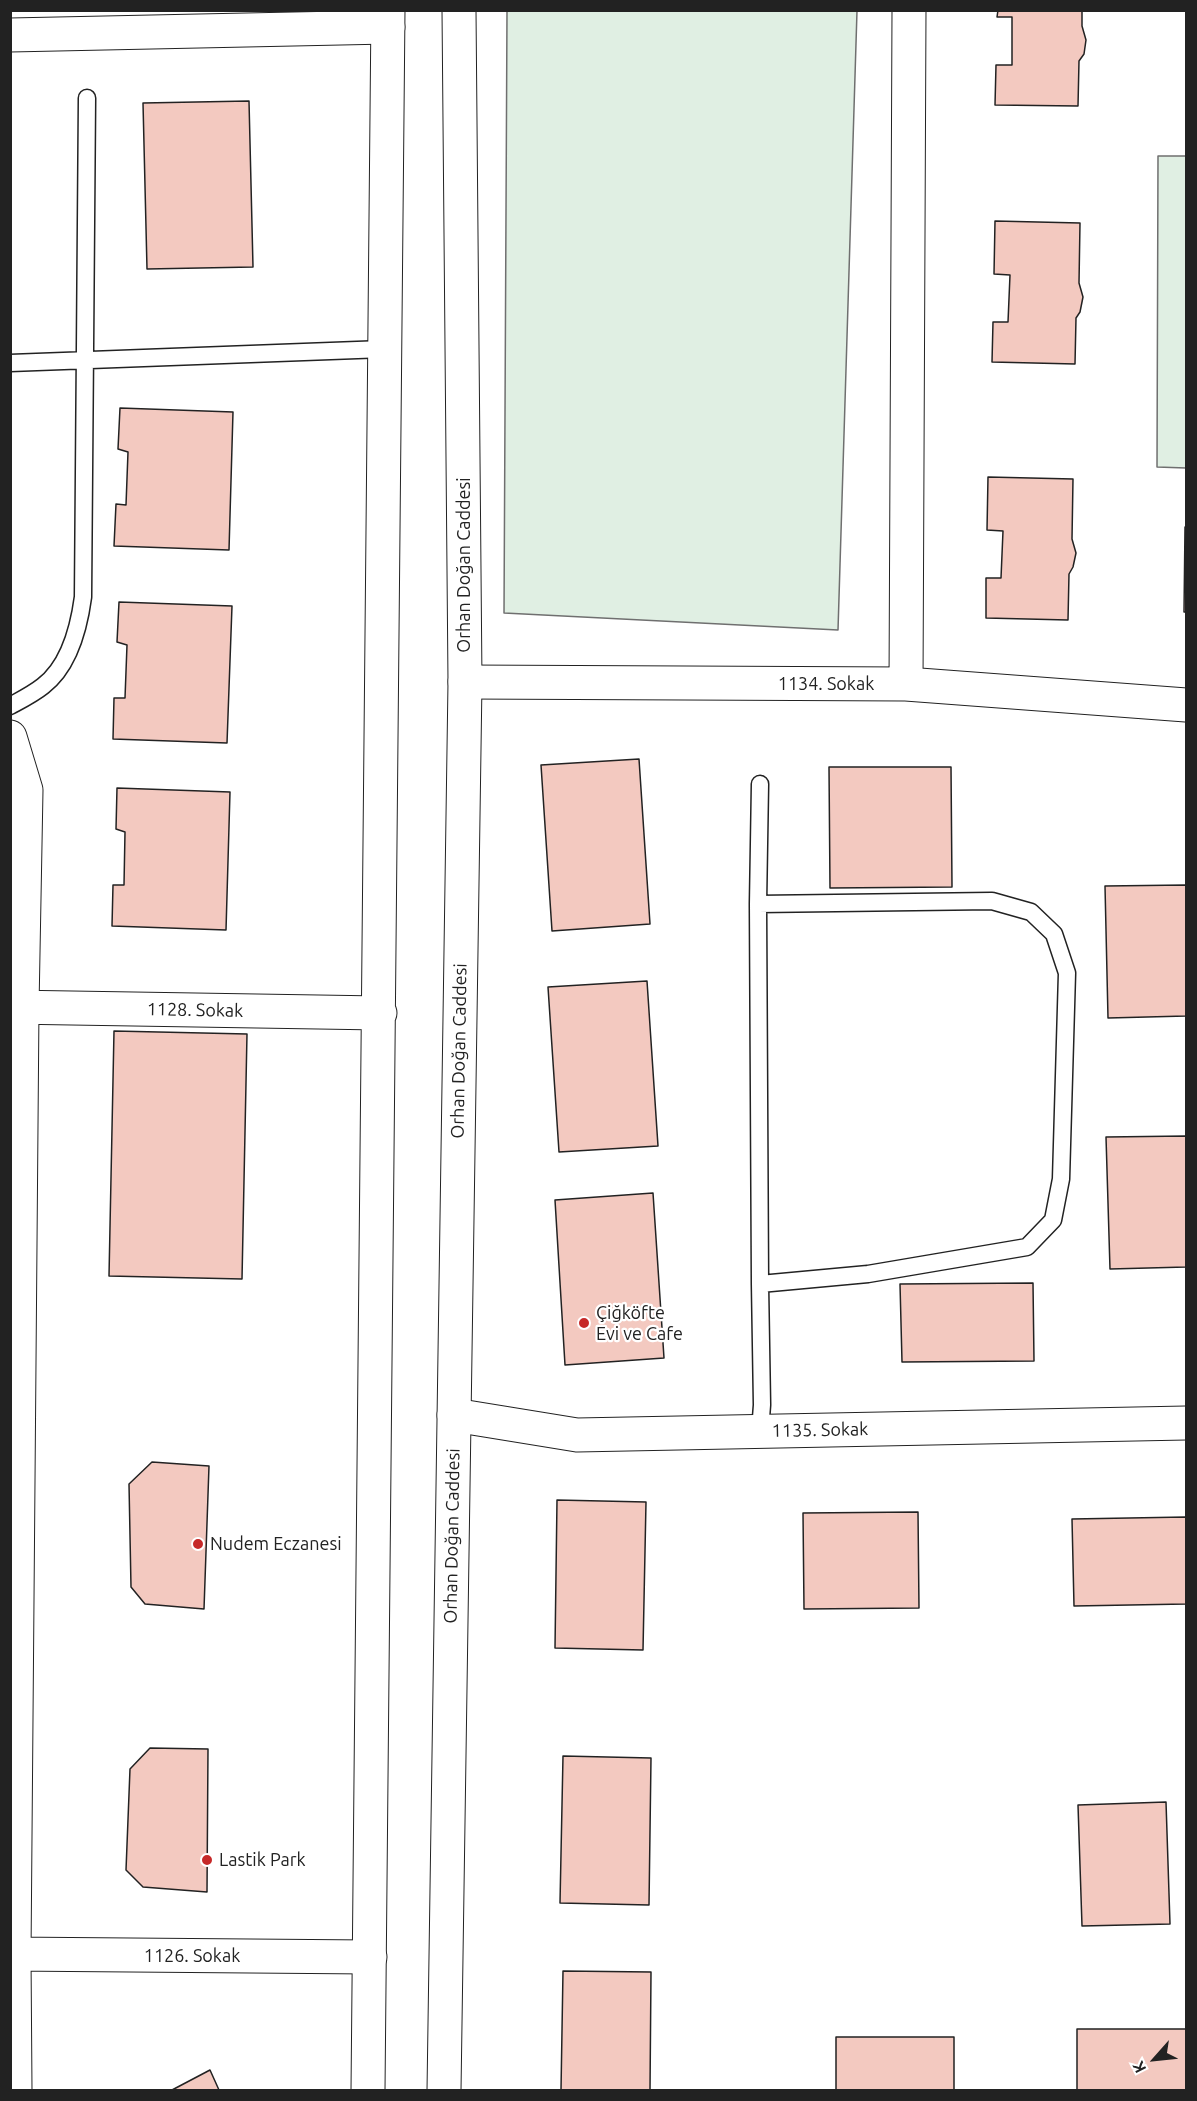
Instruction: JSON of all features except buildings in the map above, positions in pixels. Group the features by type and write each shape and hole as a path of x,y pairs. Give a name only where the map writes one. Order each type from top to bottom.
{"street":[{"name":"Orhan Doğan Caddesi","path":"444,2091 465,682 459,10"},
{"path":"906,684 909,10"},
{"path":"10,35 388,19 368,2091"},
{"name":"1134. Sokak","path":"465,682 906,684 1186,705"},
{"path":"10,736 26,790 16,1007 12,1954 15,2091"},
{"name":"1128. Sokak","path":"16,1007 380,1013"},
{"name":"1135. Sokak","path":"454,1415 577,1435 1186,1423"},
{"name":"1126. Sokak","path":"12,1954 370,1957"}],"lane":[{"path":"10,706 44,685 58,668 69,650 81,614 83,597 83,361 87,98"},
{"path":"10,363 384,350"},
{"path":"760,784 758,904 762,1405 760,1431"},
{"path":"758,904 992,901 1031,912 1054,934 1066,973 1061,1179 1053,1220 1027,1247 868,1274 760,1284"}],"green space":[{"path":"507,11 857,11 838,630 504,613"},
{"path":"1158,156 1186,156 1186,468 1157,467"}],"place":[{"name":"Çiğköfte Evi ve Cafe","path":"584,1323"},
{"name":"Nudem Eczanesi","path":"198,1544"},
{"name":"Lastik Park","path":"207,1860"}]}
